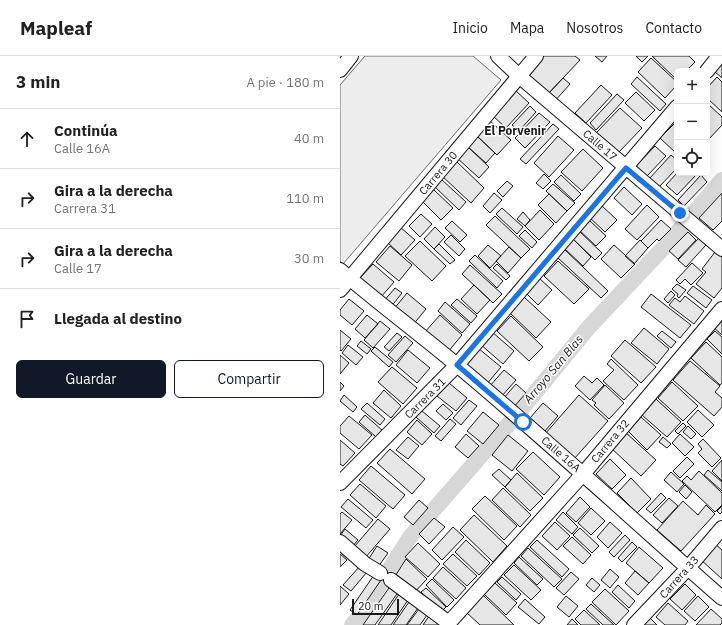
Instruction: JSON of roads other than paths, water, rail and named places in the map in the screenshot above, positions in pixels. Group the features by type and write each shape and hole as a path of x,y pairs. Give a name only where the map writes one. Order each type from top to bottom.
{"street":[{"path":"340,70 351,56"},
{"name":"Calle 17","path":"498,56 519,76 722,249"},
{"name":"Carrera 30","path":"340,290 345,274 536,56"},
{"path":"710,68 720,56"},
{"name":"Carrera 31","path":"340,483 457,365 626,168 674,110"},
{"name":"Calle 16A","path":"345,274 457,365 583,474 722,598"},
{"name":"Carrera 32","path":"448,624 583,474 722,309"},
{"name":"Carrera 33","path":"634,625 688,568 722,528"},
{"path":"340,542 365,564 386,576 448,624"}],"waterway":[{"name":"Arroyo San Blas","path":"352,625 360,616 410,537 520,411 589,327 667,244 722,180"}],"district":[{"name":"El Porvenir","path":"515,130"}]}
